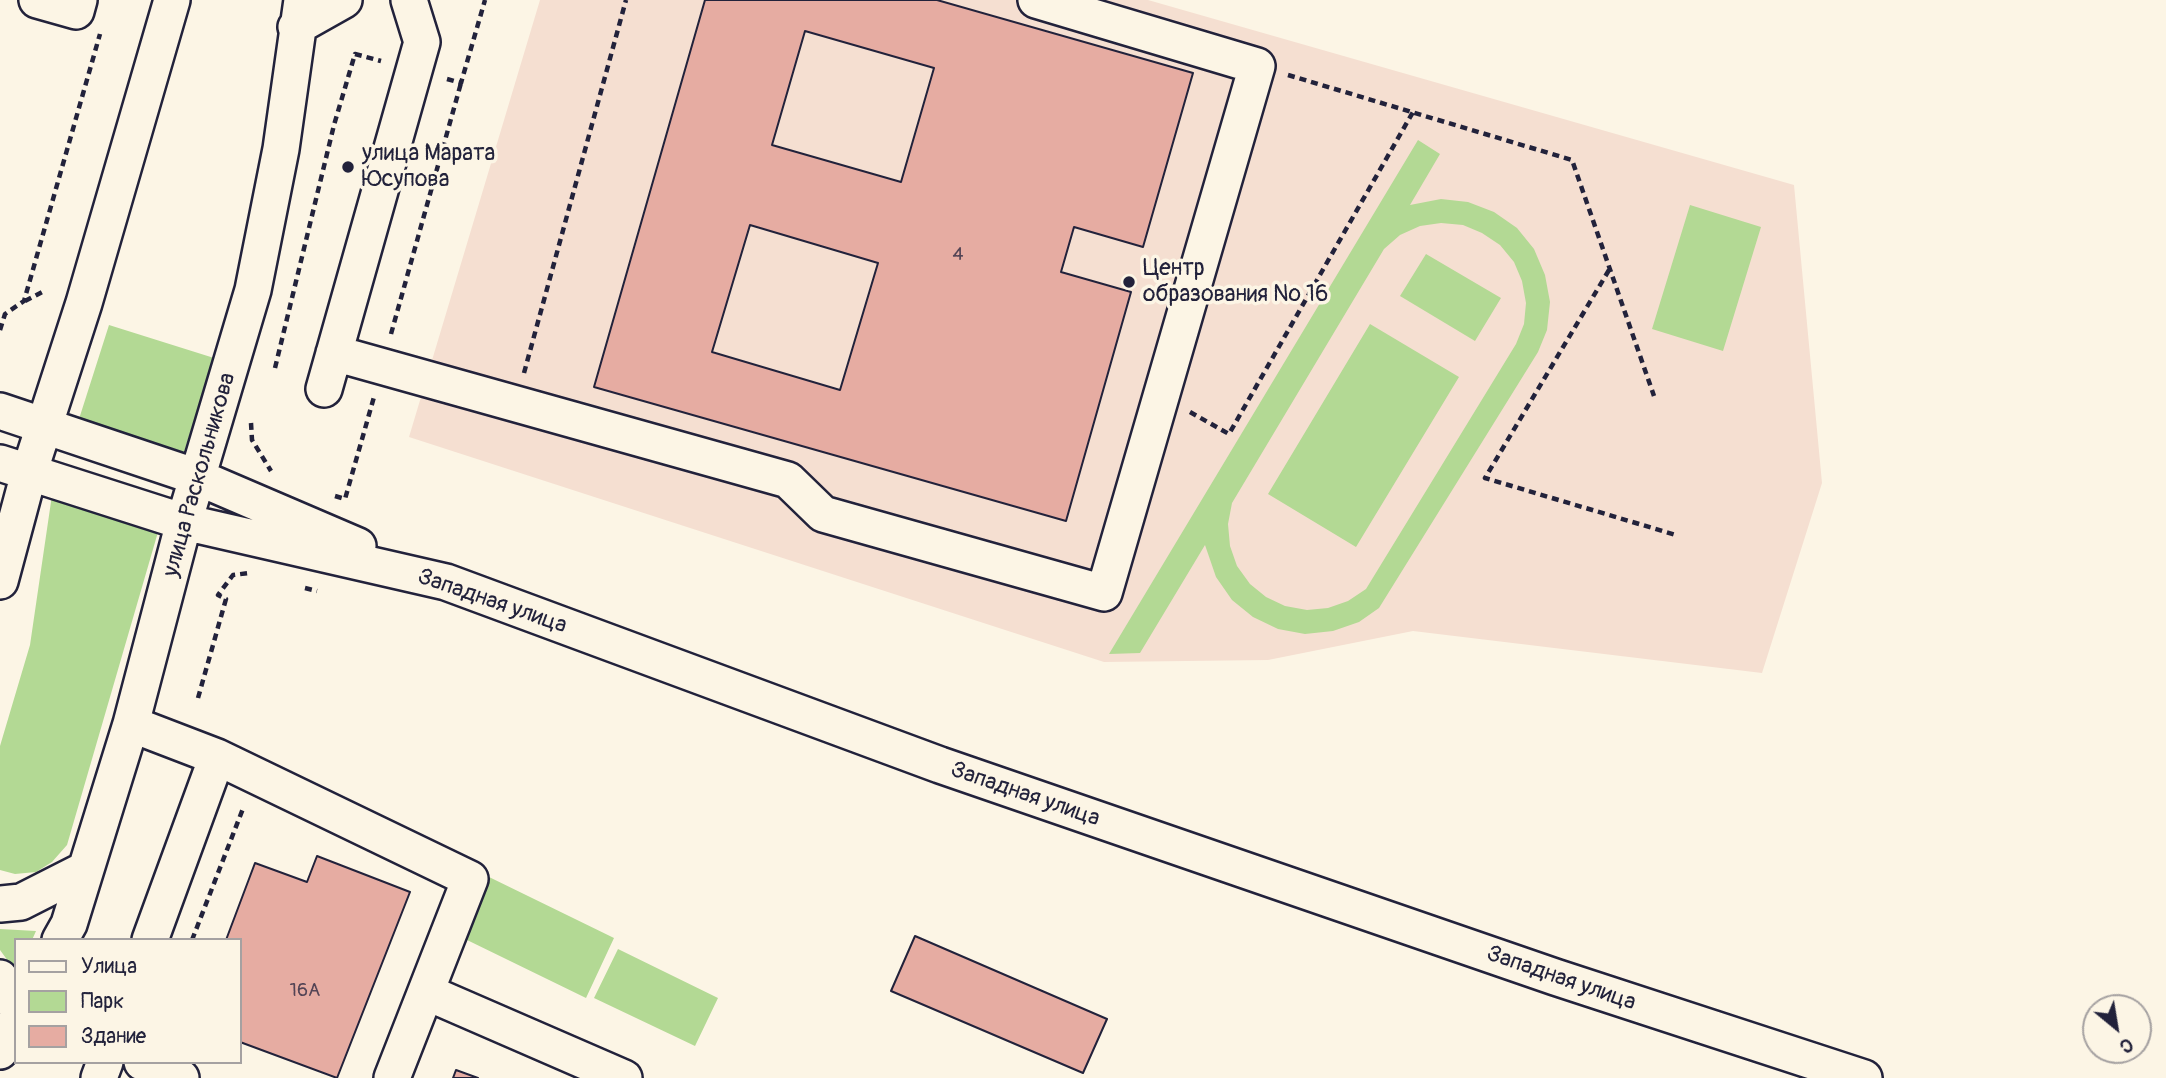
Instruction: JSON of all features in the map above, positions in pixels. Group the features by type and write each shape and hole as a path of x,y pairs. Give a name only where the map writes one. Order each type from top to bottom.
{"street":[{"path":"37,0 76,11 79,0"},
{"path":"0,581 15,468 43,426 84,303 172,0"},
{"path":"299,13 344,0"},
{"path":"324,389 422,42 409,0"},
{"path":"334,353 788,480 823,514 1104,593 1257,66 1036,0"},
{"name":"улица Раскольникова","path":"61,938 69,923 131,724 184,522 253,290 281,149 299,13"},
{"path":"0,411 197,477 446,582"},
{"path":"15,468 184,522"},
{"name":"Западная улица","path":"184,522 446,582 940,765 1555,977 1864,1078"},
{"path":"131,724 217,757 470,878 392,1078"},
{"path":"151,938 217,757"},
{"path":"0,904 21,902 86,869"},
{"path":"0,978 14,1001"},
{"path":"426,992 624,1078"},
{"path":"0,1051 14,1025"},
{"path":"147,1064 181,1078"}],"path":[{"path":"515,404 626,0"},
{"path":"23,301 103,26"},
{"path":"1257,66 1572,160 1654,396"},
{"path":"332,495 345,499 461,83"},
{"path":"1162,396 1229,434 1413,112"},
{"path":"1610,269 1485,478 1676,536"},
{"path":"0,330 5,314 23,301 46,290"},
{"path":"250,411 252,440 272,472"},
{"path":"198,698 226,599 218,595 233,575 252,573"},
{"path":"294,584 317,591"},
{"path":"193,938 255,776"}],"shaded area":[{"name":"Центр образования № 16","path":"540,0 1148,0 1794,185 1822,483 1762,673 1413,631 1268,660 1104,662 409,437"}],"green space":[{"path":"1418,140 1440,154 1410,205 1441,199 1468,202 1494,212 1517,228 1534,249 1545,275 1550,302 1547,330 1538,352 1379,608 1359,622 1333,631 1305,634 1278,629 1253,617 1232,600 1216,577 1205,545 1140,653 1109,654","holes":["1441,223 1463,225 1500,245 1514,262 1522,281 1526,303 1524,324 1516,344 1366,589 1348,601 1328,608 1307,610 1285,606 1266,597 1250,584 1237,566 1230,546 1228,524 1232,503 1384,249 1400,235 1420,226"]},
{"path":"1690,205 1761,227 1723,351 1652,329"},
{"path":"1426,254 1501,298 1475,341 1400,296"},
{"path":"1370,324 1459,377 1356,547 1268,494"},
{"path":"109,325 214,358 184,452 79,419"},
{"path":"52,495 158,532 67,845 52,862 36,872 15,874 0,870 0,746 30,645"},
{"path":"487,876 614,938 586,998 467,940"},
{"path":"0,929 36,931 33,938 14,938 14,969 0,950"},
{"path":"618,949 718,998 695,1046 594,998"}],"building":[{"path":"705,0 937,0 1193,73 1143,247 1074,227 1061,272 1131,292 1066,521 594,387","holes":["805,31 934,68 901,182 772,145","750,225 878,263 840,390 712,352"]},
{"path":"317,856 410,892 337,1078 242,1043 242,938 227,938 255,863 307,882"},
{"path":"915,936 1107,1019 1083,1073 891,991"},
{"path":"456,1070 478,1078 453,1078"}],"place":[{"name":"улица Марата Юсупова","path":"348,167"},
{"name":"Центр образования № 16","path":"1129,282"}]}
